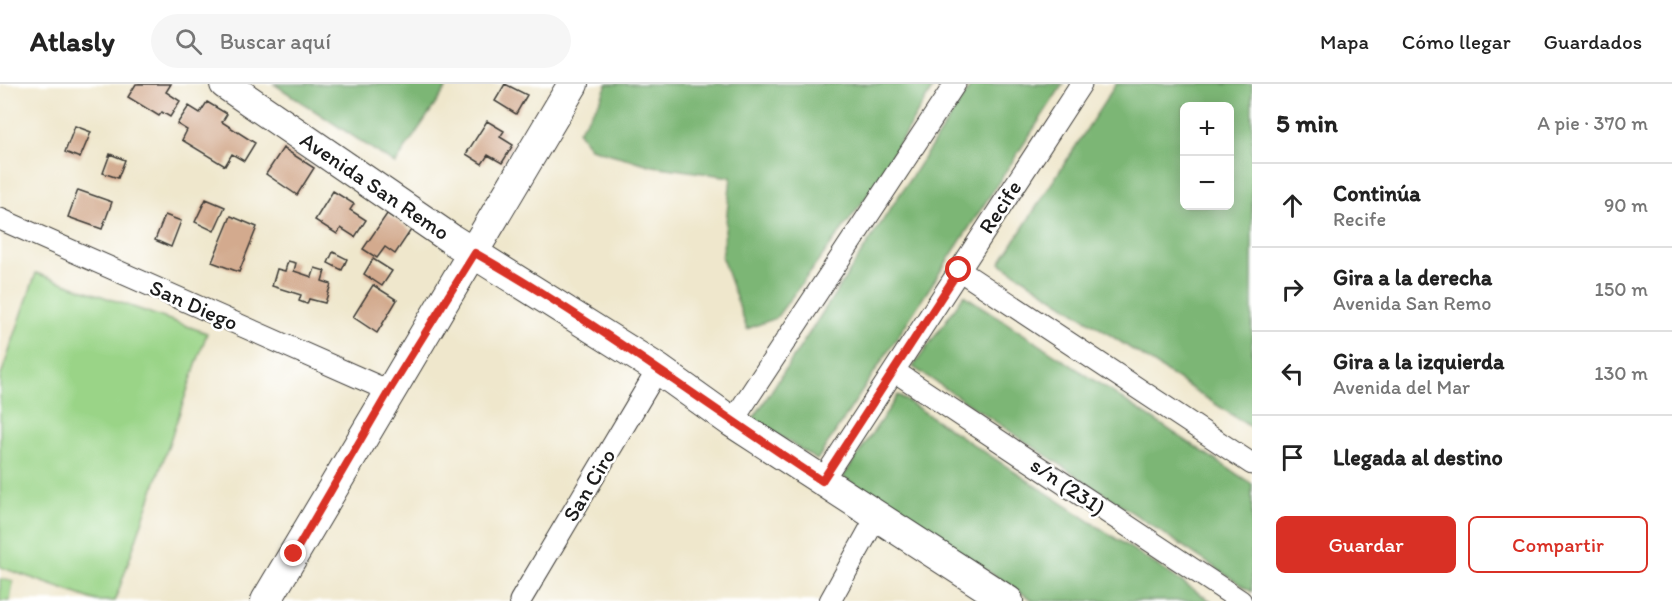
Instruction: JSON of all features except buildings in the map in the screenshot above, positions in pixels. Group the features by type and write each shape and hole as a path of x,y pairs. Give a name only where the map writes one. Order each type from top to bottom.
{"street":[{"name":"Avenida San Remo","path":"225,84 475,253 658,369 732,422 1008,601"},
{"path":"266,601 389,391 475,253 573,84"},
{"path":"732,422 955,84"},
{"name":"Recife","path":"822,481 1080,84"},
{"name":"San Diego","path":"0,219 389,391"},
{"path":"959,270 1252,464"},
{"name":"San Ciro","path":"520,601 658,369"},
{"name":"s/n (231)","path":"894,371 1241,601"},
{"path":"830,601 877,516"}],"green space":[{"path":"274,84 449,84 395,164"},
{"path":"607,84 935,84 868,195 776,318 747,329 722,258 731,177 653,166 590,148 578,131 600,101"},
{"path":"972,84 1063,84 817,460 753,419"},
{"path":"1116,84 1252,84 1252,428 1000,263"},
{"path":"36,273 207,333 115,601 97,601 0,567 0,378"},
{"path":"964,295 1252,484 1252,592 913,367"},
{"path":"898,395 1211,601 1034,601 843,477"},
{"path":"0,579 13,581 10,601 0,601"}],"route":[{"path":"294,554 389,391 475,253 658,369 732,422 822,481 959,270"}]}
